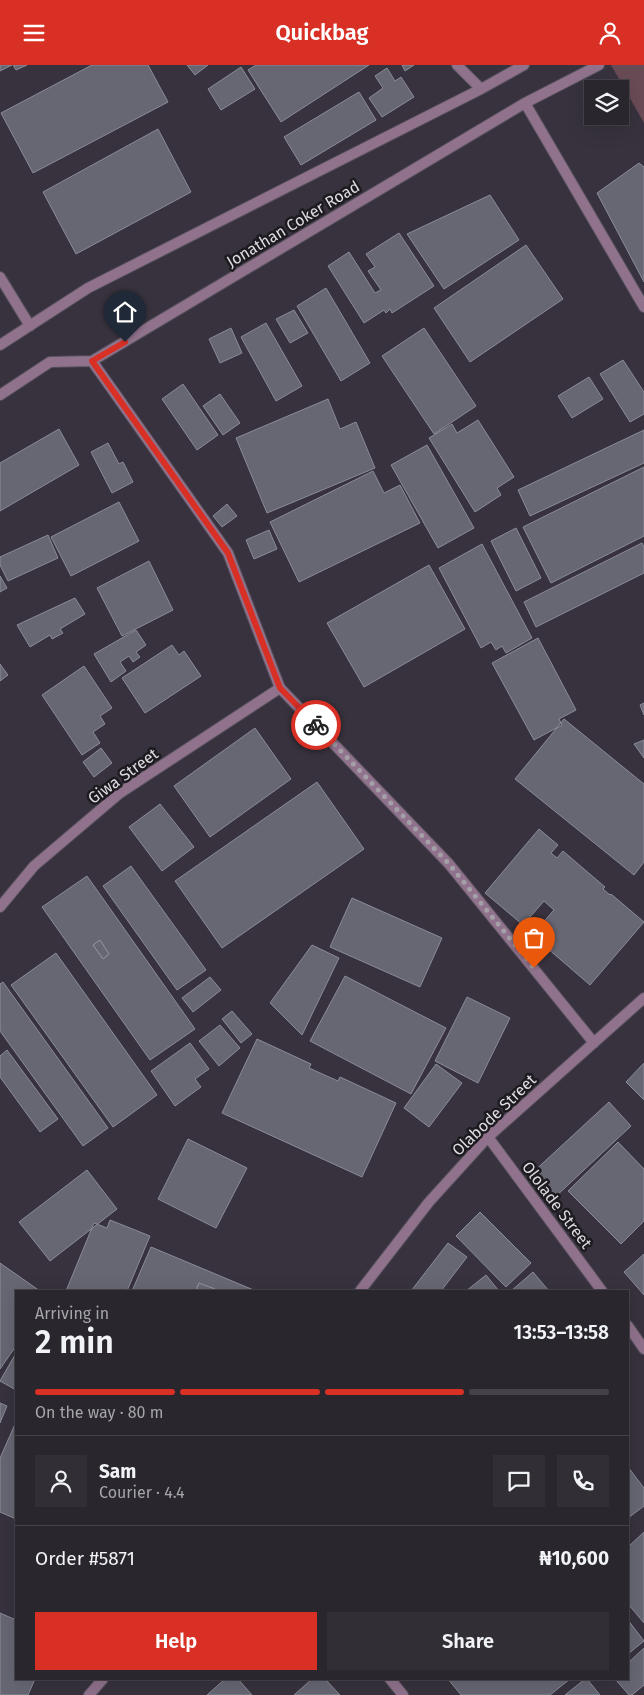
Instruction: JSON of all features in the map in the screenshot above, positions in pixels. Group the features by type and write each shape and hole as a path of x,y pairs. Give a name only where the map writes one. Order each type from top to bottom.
{"street":[{"path":"457,65 481,89"},
{"name":"Jonathan Coker Road","path":"0,345 88,288 481,89 524,65"},
{"name":"Jonathan Coker Road","path":"0,395 50,362 92,361 525,103 599,65"},
{"path":"525,103 644,307"},
{"path":"0,277 30,326"},
{"path":"92,361 228,553 280,688 449,864 594,1043"},
{"name":"Giwa Street","path":"0,907 34,866 120,793 280,688"},
{"name":"Olabode Street","path":"361,1290 430,1202 488,1137 644,998"},
{"name":"Ololade Street","path":"488,1137 601,1290"},
{"path":"629,1327 644,1349"},
{"path":"90,1695 102,1680"},
{"path":"391,1680 403,1695"}],"shaded area":[{"path":"611,65 644,65 644,123 629,97 629,80 620,80"}],"building":[{"path":"0,65 12,65 0,71"},
{"path":"13,65 27,65 16,70"},
{"path":"92,65 148,65 168,102 33,173 1,113"},
{"path":"187,65 208,65 195,75"},
{"path":"256,65 369,65 281,122 248,70"},
{"path":"402,65 414,65 405,71"},
{"path":"241,67 255,89 221,110 208,89"},
{"path":"387,68 395,81 401,77 414,97 382,117 369,98 383,88 375,76"},
{"path":"359,92 376,120 301,165 284,137"},
{"path":"158,129 191,192 76,254 43,192"},
{"path":"639,163 644,167 644,282 597,193"},
{"path":"490,195 519,240 444,289 407,234"},
{"path":"399,233 434,286 392,313 390,309 386,313 384,310 364,323 328,266 349,252 375,293 381,290 368,271 375,267 366,254"},
{"path":"526,245 563,299 470,362 434,308"},
{"path":"326,288 370,363 341,381 297,306"},
{"path":"294,310 308,333 290,343 276,319"},
{"path":"266,323 302,386 276,401 241,337"},
{"path":"231,328 242,353 220,363 209,339"},
{"path":"424,328 476,406 434,434 382,356"},
{"path":"623,360 644,392 644,414 630,422 600,374"},
{"path":"589,377 603,399 572,418 558,396"},
{"path":"183,384 218,435 197,450 162,399"},
{"path":"220,394 240,423 223,435 203,406"},
{"path":"328,399 340,429 356,422 375,468 267,513 236,438"},
{"path":"478,420 514,477 497,488 501,495 475,512 429,438 452,424 457,433"},
{"path":"59,429 79,465 0,511 0,463"},
{"path":"644,430 644,463 530,516 518,490"},
{"path":"108,443 119,464 123,462 133,482 112,493 91,452"},
{"path":"427,445 474,528 438,548 391,465"},
{"path":"644,467 644,536 551,583 523,527"},
{"path":"373,471 384,493 400,485 420,523 299,582 270,522"},
{"path":"119,502 139,541 71,576 51,537"},
{"path":"227,504 237,516 222,527 213,516"},
{"path":"516,528 541,578 516,591 491,541"},
{"path":"269,530 277,549 254,559 246,540"},
{"path":"48,535 58,558 8,581 0,565 0,557"},
{"path":"642,543 644,547 644,573 536,627 524,602"},
{"path":"482,544 532,638 506,653 502,646 496,650 491,642 481,648 439,568"},
{"path":"149,561 173,610 122,636 97,588"},
{"path":"429,565 465,629 364,687 327,623"},
{"path":"0,576 7,588 0,592"},
{"path":"75,598 85,614 60,629 63,633 52,639 50,635 30,647 17,625"},
{"path":"136,630 146,645 136,652 140,657 133,662 129,656 120,662 126,671 111,682 94,654"},
{"path":"538,638 576,710 559,719 562,725 534,740 492,663"},
{"path":"172,645 179,655 184,651 201,676 145,713 122,678"},
{"path":"0,664 8,675 0,681"},
{"path":"84,666 112,708 100,716 105,724 93,732 100,743 82,755 42,695"},
{"path":"644,703 644,715 640,705"},
{"path":"564,719 644,784 644,862 634,875 515,779"},
{"path":"255,728 291,779 210,837 174,786"},
{"path":"644,740 644,758 634,744"},
{"path":"101,748 112,763 94,777 83,762"},
{"path":"317,782 364,849 222,948 175,881"},
{"path":"160,804 194,847 162,871 129,827"},
{"path":"539,829 558,845 551,853 557,858 563,851 605,887 603,889 644,922 590,985 532,935 554,910 544,901 523,925 485,893"},
{"path":"131,866 206,970 177,990 103,886"},
{"path":"87,876 195,1029 150,1060 42,907","holes":["100,940 109,954 103,959 93,945"]},
{"path":"352,898 442,938 420,987 330,947"},
{"path":"100,940 109,954 103,959 93,945"},
{"path":"312,945 339,958 302,1035 270,1003"},
{"path":"56,953 157,1095 113,1127 11,985"},
{"path":"345,976 446,1028 411,1094 310,1041"},
{"path":"210,977 221,990 193,1012 182,998"},
{"path":"3,982 108,1128 83,1146 0,1031 0,984"},
{"path":"467,997 510,1018 478,1083 435,1061"},
{"path":"232,1011 252,1034 241,1043 222,1019"},
{"path":"220,1025 240,1048 219,1066 199,1041"},
{"path":"257,1039 311,1064 309,1068 338,1081 340,1077 396,1103 362,1177 222,1113"},
{"path":"190,1043 209,1069 195,1079 201,1087 175,1106 151,1071"},
{"path":"7,1050 58,1119 40,1132 0,1077 0,1056"},
{"path":"644,1063 644,1100 626,1082"},
{"path":"436,1064 462,1083 429,1127 404,1108"},
{"path":"609,1102 631,1126 553,1199 530,1175"},
{"path":"188,1139 247,1168 216,1228 158,1199"},
{"path":"618,1142 644,1169 644,1221 621,1244 568,1191"},
{"path":"87,1170 117,1209 50,1261 19,1222"},
{"path":"480,1212 531,1263 506,1287 456,1236"},
{"path":"110,1220 150,1236 127,1290 66,1290 94,1223 107,1228"},
{"path":"448,1243 467,1257 442,1290 412,1290"},
{"path":"151,1247 254,1290 214,1290 199,1283 196,1290 132,1290"},
{"path":"644,1254 644,1295 624,1272"},
{"path":"0,1263 39,1290 15,1290 15,1347 0,1369"},
{"path":"533,1272 548,1290 512,1290"},
{"path":"486,1275 498,1290 467,1290"},
{"path":"199,1283 215,1289 214,1290 196,1290"},
{"path":"15,1355 15,1389 0,1381"},
{"path":"0,1403 7,1406 0,1423"},
{"path":"15,1424 15,1519 0,1512 0,1458"},
{"path":"629,1468 644,1488 644,1506 629,1517"},
{"path":"644,1532 644,1623 629,1605 629,1546"},
{"path":"0,1613 15,1620 15,1680 35,1680 28,1695 0,1695"},
{"path":"629,1621 644,1641 629,1653"},
{"path":"644,1648 644,1685 632,1695 629,1695 616,1680 629,1680 629,1662"},
{"path":"224,1680 239,1680 252,1695 207,1695"},
{"path":"311,1680 326,1680 340,1695 294,1695"},
{"path":"449,1680 569,1680 550,1695 461,1695"},
{"path":"584,1680 588,1680 600,1695 565,1695"}],"way so far":[{"path":"316,725 449,864 534,968"}],"route":[{"path":"125,342 92,361 228,553 280,688 316,725"}]}
